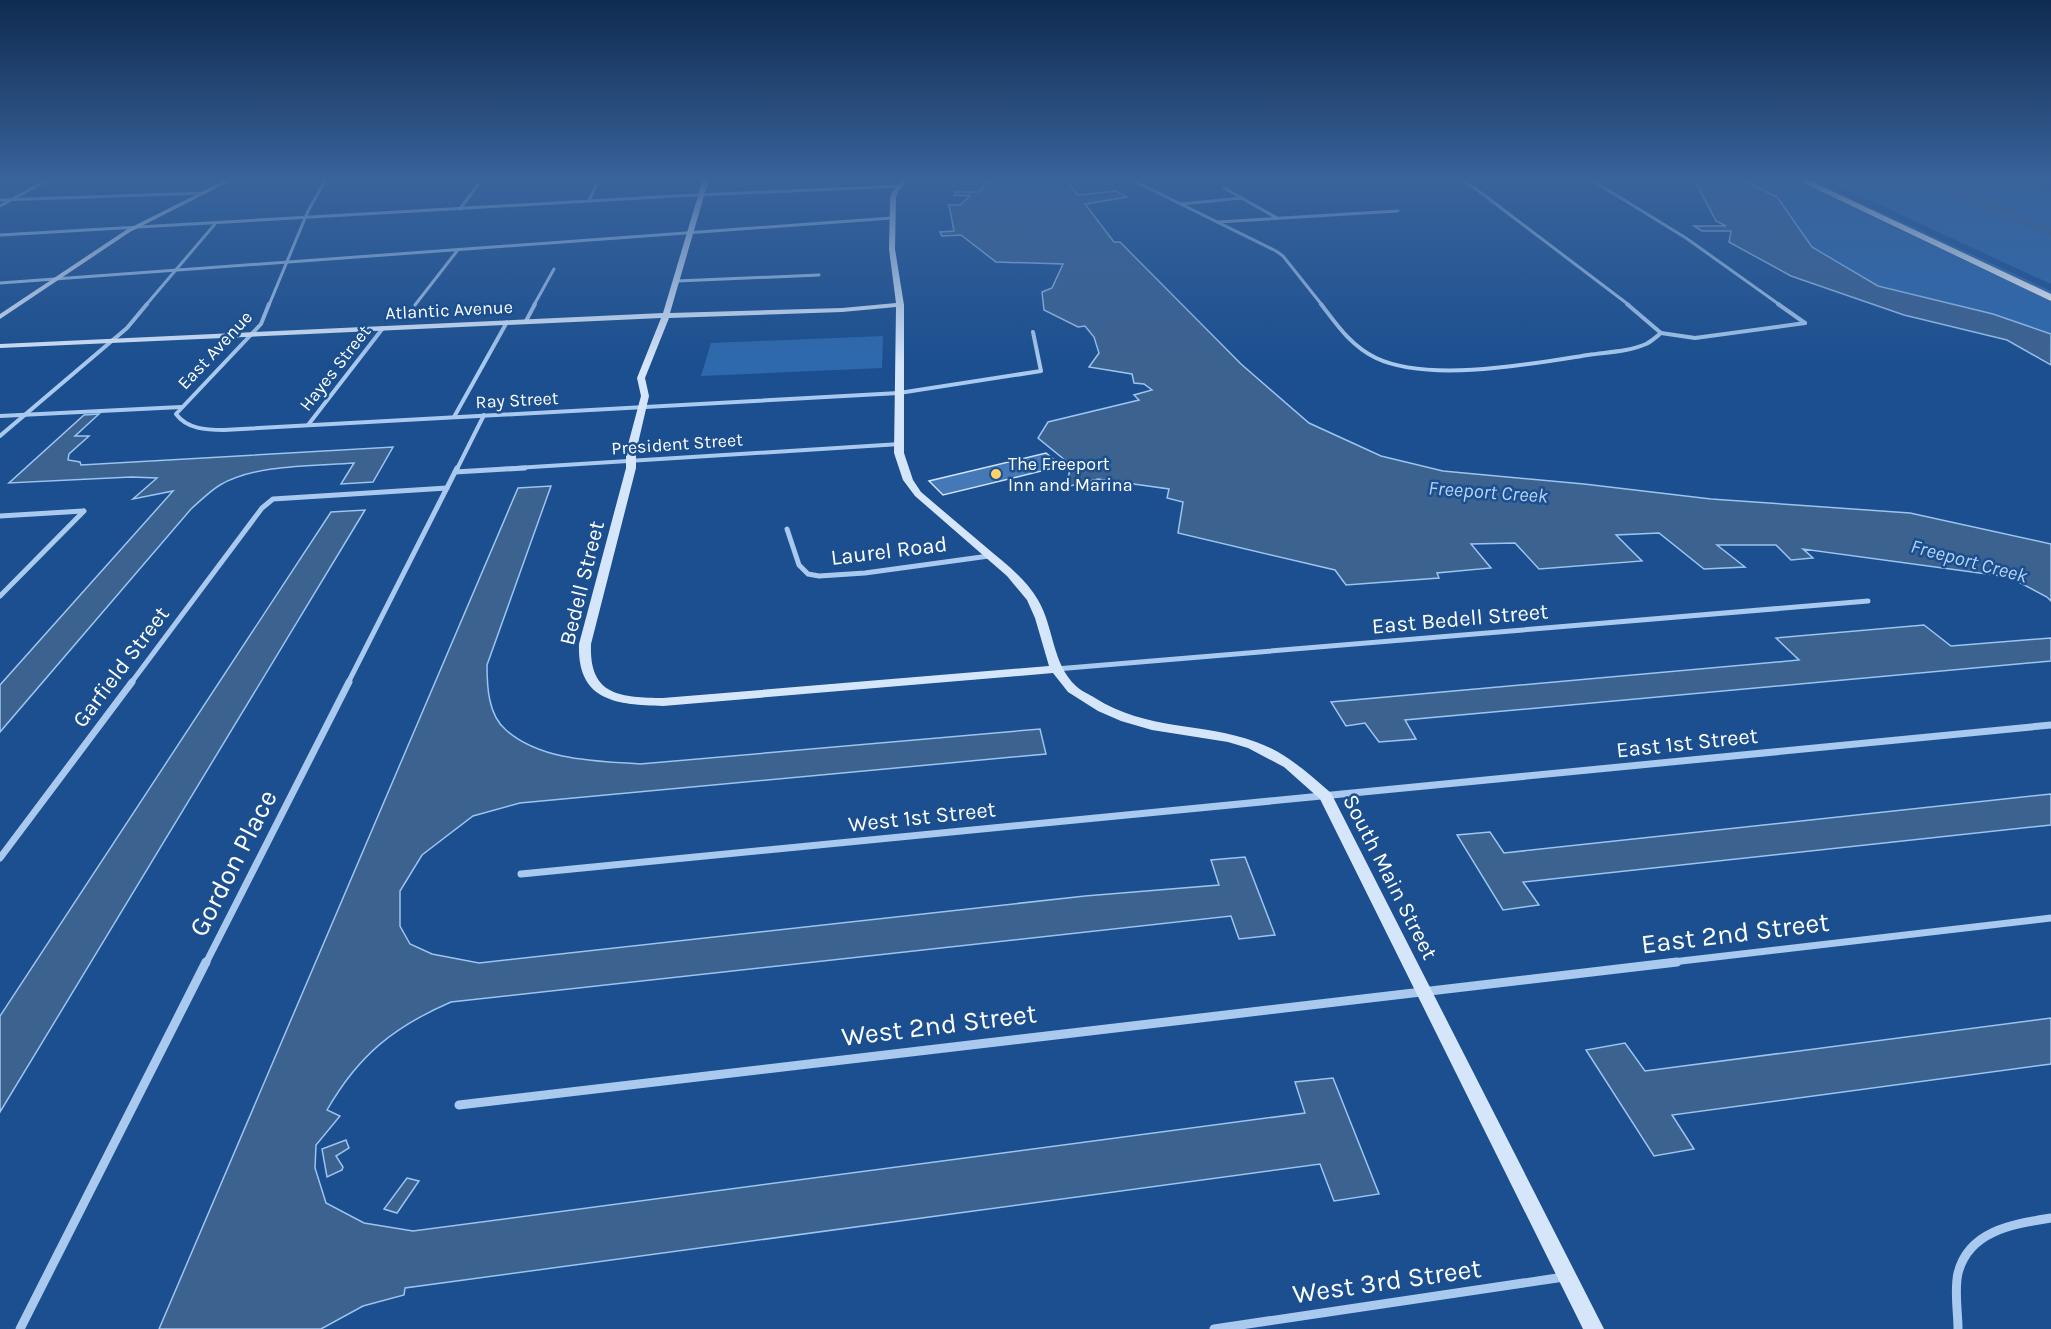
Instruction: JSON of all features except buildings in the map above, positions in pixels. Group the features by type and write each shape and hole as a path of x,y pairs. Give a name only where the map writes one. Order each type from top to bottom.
{"highway":[{"path":"1930,241 2051,298"},
{"path":"1950,241 2051,288"}],"street":[{"path":"0,317 116,241"},
{"path":"0,436 127,328 201,241"},
{"name":"East Avenue","path":"181,407 261,324 295,241"},
{"path":"0,283 174,273 594,241"},
{"name":"Bedell Street","path":"688,241 666,316 641,378 645,396 642,406 643,413 631,452 631,461 582,660 588,679 606,693 624,699 663,702 1056,669"},
{"name":"South Main Street","path":"892,241 900,305 899,393 902,467 918,494 1011,574 1032,599 1041,618 1056,669 1072,689 1102,708 1152,726 1214,735 1253,745 1290,764 1326,796 1594,1329"},
{"path":"1254,241 1283,256 1352,343 1372,356 1413,368 1449,371 1631,349 1648,343 1661,333"},
{"path":"1545,241 1618,296 1661,333 1695,338 1805,323 1690,241"},
{"path":"415,305 457,251"},
{"path":"526,321 554,269"},
{"path":"677,281 819,275"},
{"name":"Atlantic Avenue","path":"0,346 526,321 861,309 900,305"},
{"path":"861,309 890,315 900,321"},
{"path":"454,417 507,322"},
{"name":"Hayes Street","path":"308,425 383,328"},
{"name":"Ray Street","path":"181,407 177,417 191,425 224,430 899,393 1041,371 1033,332"},
{"path":"0,416 181,407"},
{"name":"Gordon Place","path":"20,1329 484,415"},
{"name":"President Street","path":"455,472 900,444"},
{"name":"Garfield Street","path":"0,858 262,508 273,499 447,488"},
{"path":"0,516 84,511 0,596"},
{"name":"Laurel Road","path":"788,529 797,564 813,576 827,577 989,556"},
{"name":"East Bedell Street","path":"1056,669 1868,601"},
{"name":"East 1st Street","path":"1326,796 2051,725"},
{"name":"West 1st Street","path":"521,874 1326,796"},
{"name":"East 2nd Street","path":"1424,991 2051,918"},
{"name":"West 2nd Street","path":"459,1105 1424,991"},
{"path":"1958,1329 1958,1274 1971,1247 2004,1226 2051,1218"},
{"name":"West 3rd Street","path":"1214,1329 1567,1277"}],"shaded area":[{"path":"1808,241 1924,241 2051,301 2051,334 1993,314 1878,286 1812,247"},
{"path":"1937,241 1943,241 2051,291 2051,294"},
{"path":"1958,241 2051,241 2051,284"},
{"path":"883,336 882,368 701,376 711,343"}],"water":[{"name":"Freeport Creek","path":"969,241 1120,242 1241,364 1309,423 1381,456 1443,471 1711,499 1910,513 2051,544 2051,601 2009,577 1803,549 1813,558 1791,560 1776,545 1717,545 1745,567 1704,569 1659,533 1616,535 1642,561 1539,569 1515,543 1471,544 1491,568 1437,573 1439,578 1346,585 1335,570 1178,533 1183,502 1167,498 1169,489 1098,479 1066,487 1071,465 1038,438 1048,422 1139,400 1134,395 1152,390 1144,384 1134,383 1132,374 1089,367 1099,353 1094,337 1085,326 1078,327 1044,310 1042,292 1052,288 1063,264 996,262"},
{"path":"1808,241 1812,247 1878,286 1993,314 2051,334 2051,365 2007,340 1904,315 1791,276 1729,242"},
{"path":"99,414 75,436 89,436 69,454 68,460 80,462 81,465 393,447 373,482 341,484 354,463 250,473 216,487 191,509 0,732 0,685 173,491 133,499 157,478 131,477 9,483 84,415"},
{"path":"551,486 487,665 488,691 495,716 506,730 520,740 552,754 570,758 640,764 1040,729 1046,754 520,803 473,816 422,855 400,891 400,926 410,944 432,954 479,963 1085,896 1219,885 1211,860 1245,857 1275,935 1239,939 1231,916 451,1002 412,1022 379,1045 351,1074 327,1110 340,1116 316,1145 315,1168 326,1203 364,1223 413,1231 1305,1113 1295,1082 1333,1078 1379,1194 1334,1201 1320,1164 405,1288 404,1295 363,1306 321,1329 159,1329 518,488"},
{"path":"365,510 0,1112 0,1016 331,512"},
{"path":"1924,625 1951,646 2051,638 2051,661 1405,720 1416,739 1379,742 1365,723 1346,726 1331,702 1799,660 1776,638"},
{"path":"2051,794 2051,825 1523,882 1539,905 1503,910 1457,835 1490,832 1504,853"},
{"path":"2051,1018 2051,1064 1672,1115 1694,1149 1654,1156 1586,1050 1625,1043 1645,1071"},
{"path":"346,1140 349,1148 336,1156 343,1167 342,1170 327,1177 322,1149"},
{"path":"407,1178 419,1181 397,1213 384,1209"}],"place":[{"name":"The Freeport Inn and Marina","path":"996,474"}]}
